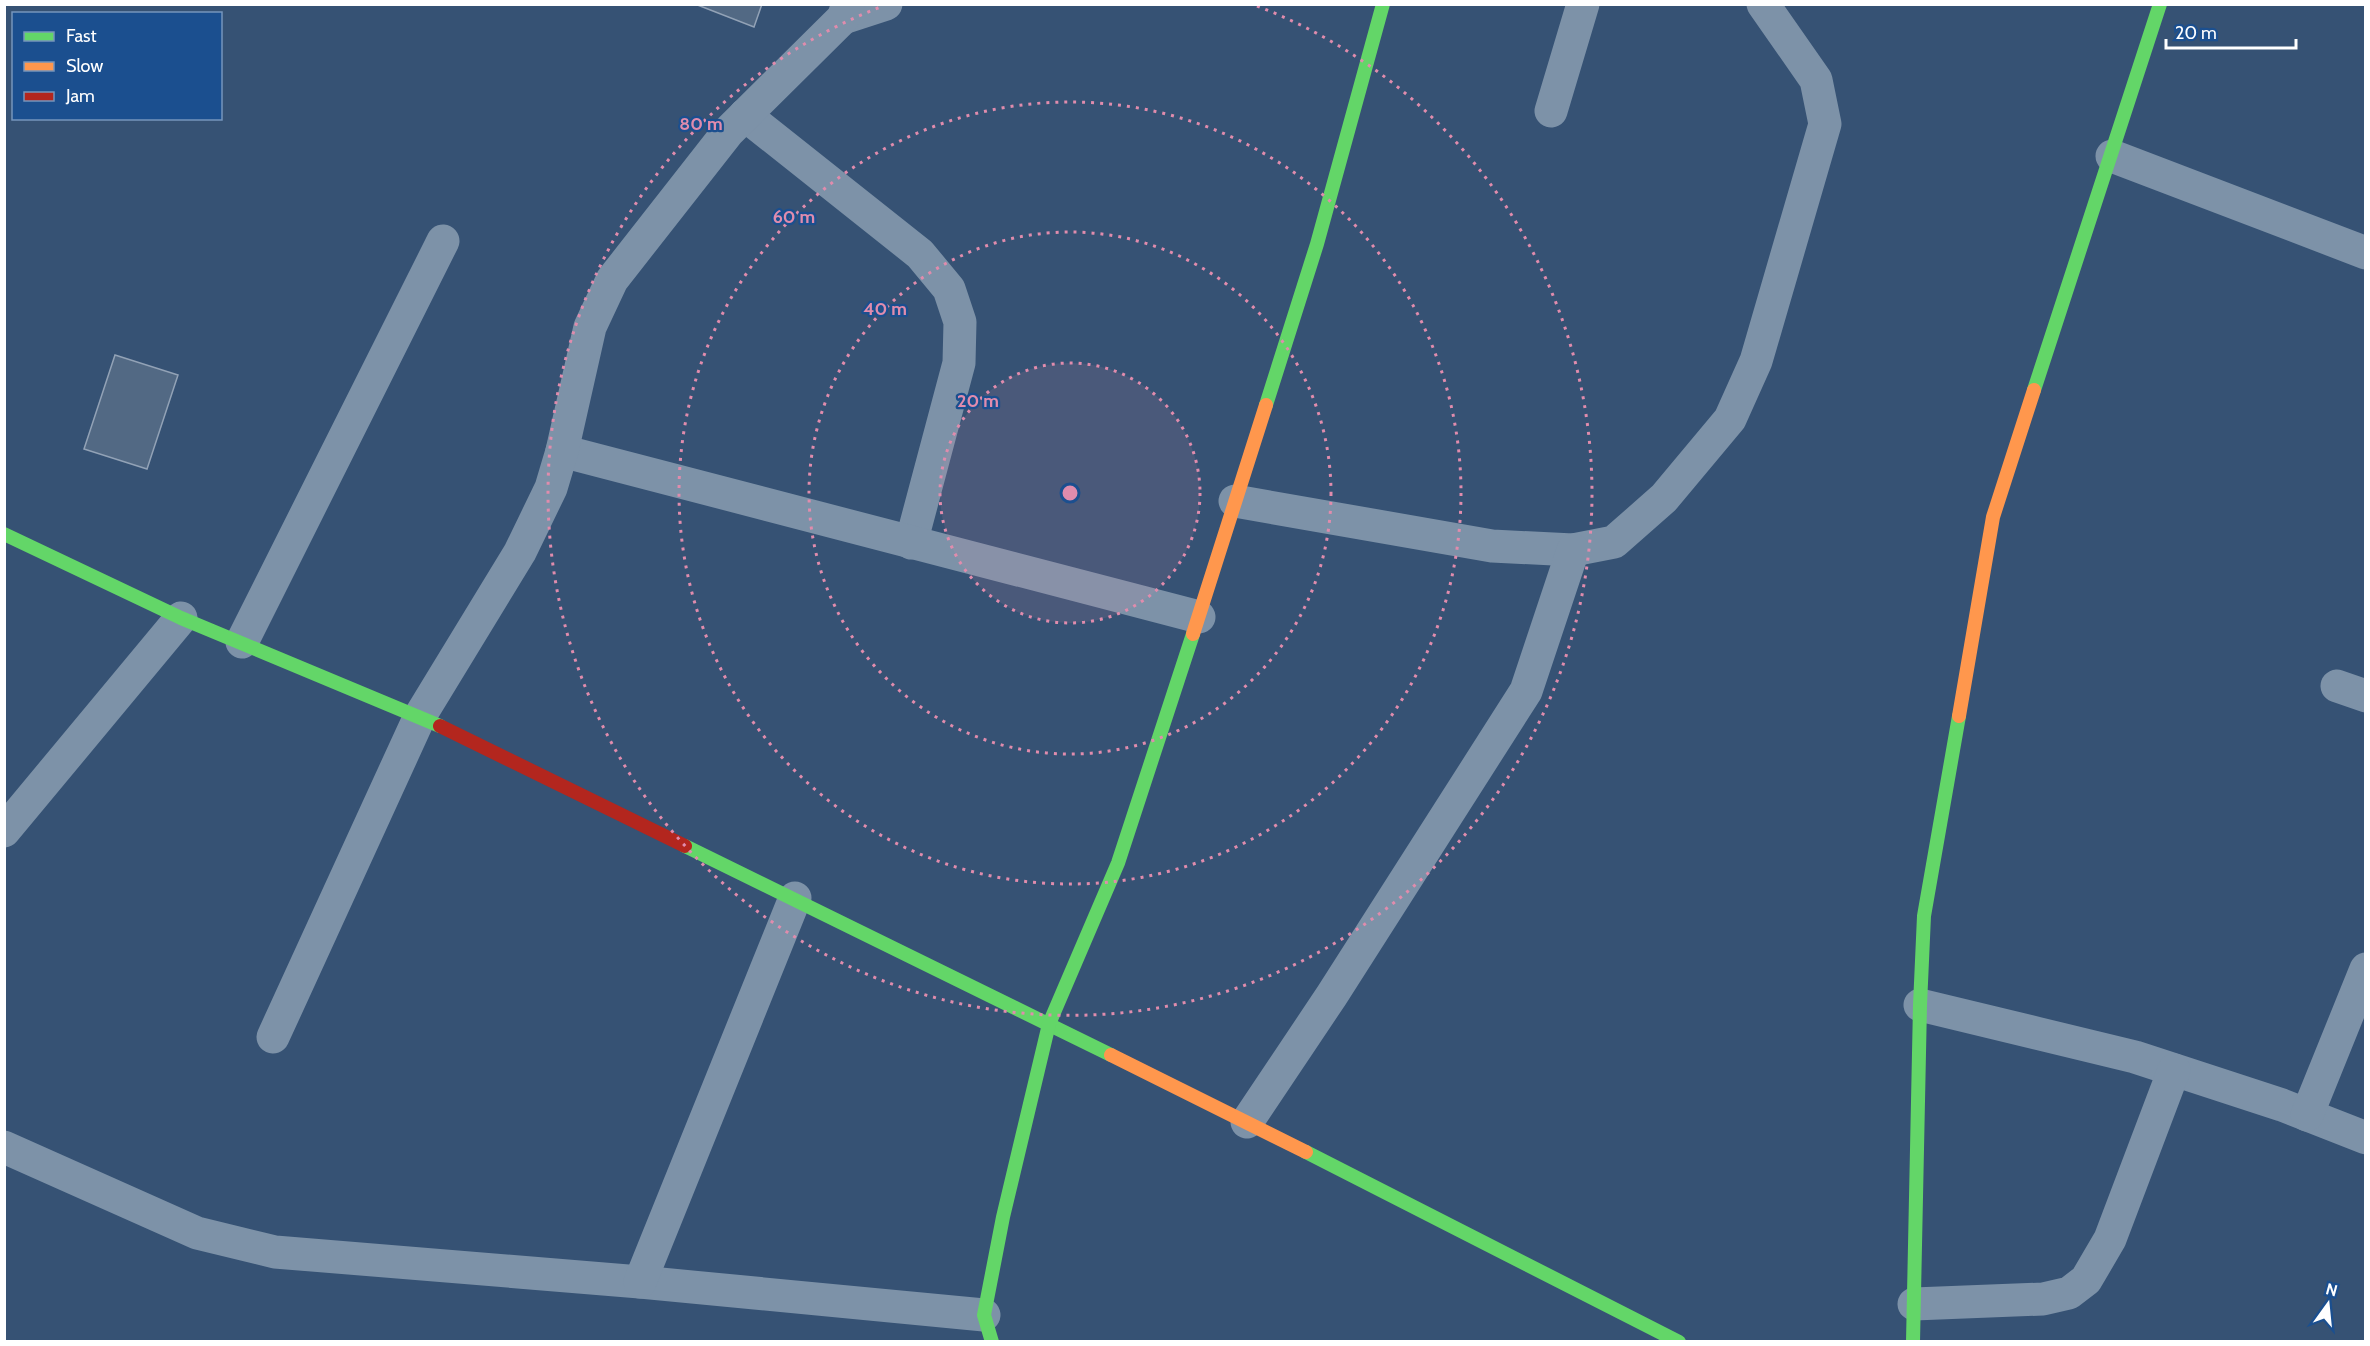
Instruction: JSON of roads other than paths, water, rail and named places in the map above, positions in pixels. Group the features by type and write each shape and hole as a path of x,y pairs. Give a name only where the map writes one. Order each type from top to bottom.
{"street":[{"path":"273,1037 420,716 520,552 551,488 562,451 590,327 612,280 728,132 846,11 886,4"},
{"path":"4,1147 197,1233 275,1252 640,1281 988,1328 1003,1217 1049,1024 1118,863 1317,244 1383,4"},
{"path":"1551,111 1583,4"},
{"path":"1235,501 1492,546 1573,550 1614,542 1664,498 1730,418 1756,361 1825,124 1816,80 1762,4"},
{"path":"1913,1341 1924,916 1993,517 2160,4"},
{"path":"745,115 920,254 949,289 960,322 960,363 911,543"},
{"path":"2112,156 2366,254"},
{"path":"242,642 443,241"},
{"path":"562,451 1198,617"},
{"path":"4,534 181,618 420,716 795,898 1247,1122 1679,1341"},
{"path":"1247,1122 1332,995 1526,691 1573,550"},
{"path":"4,831 181,618"},
{"path":"640,1281 795,898"},
{"path":"2307,1115 2366,969"},
{"path":"1920,1005 2135,1057 2307,1115 2366,1138"},
{"path":"1914,1304 2043,1299 2069,1293 2086,1280 2110,1239 2174,1070"}]}
